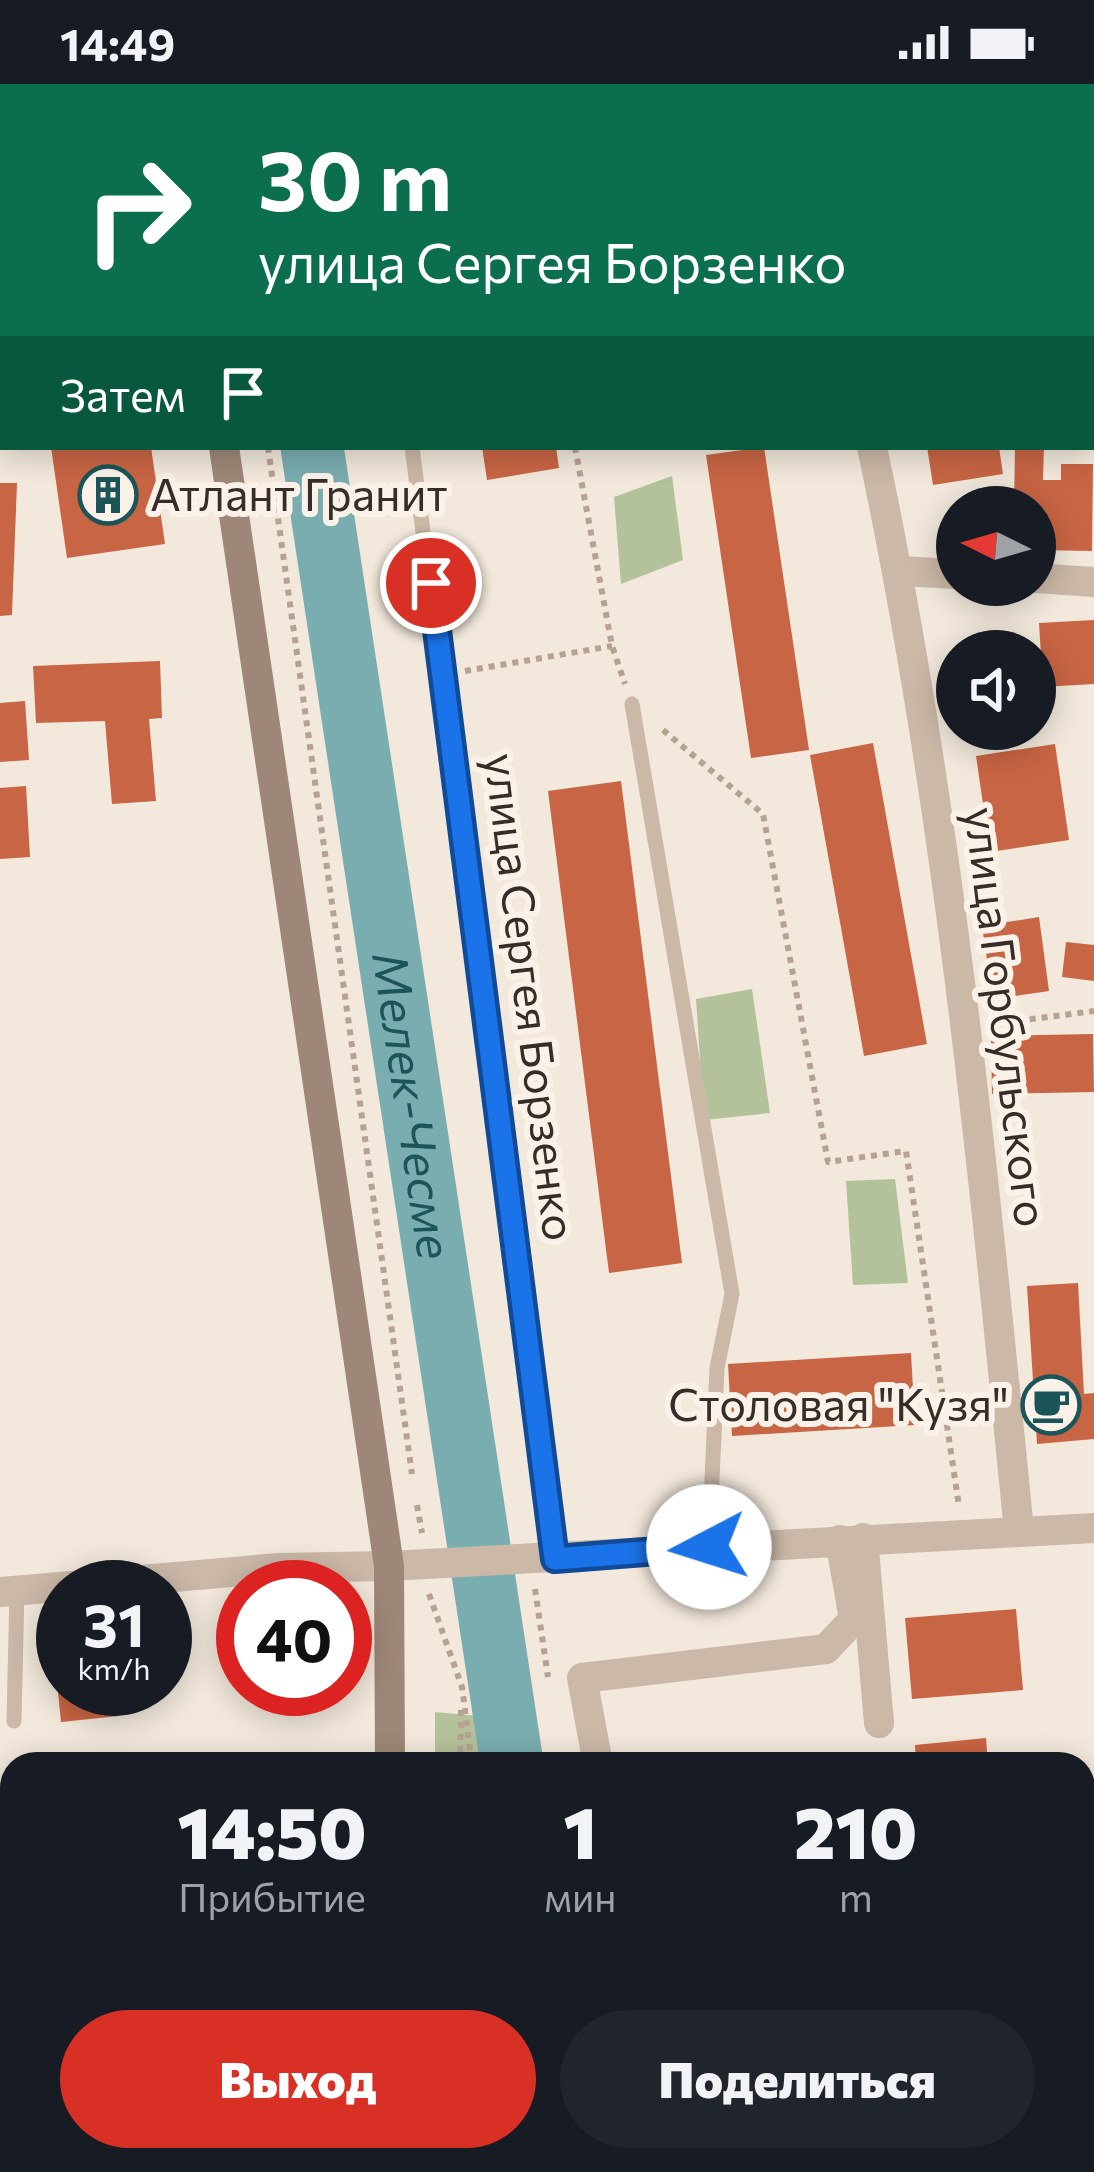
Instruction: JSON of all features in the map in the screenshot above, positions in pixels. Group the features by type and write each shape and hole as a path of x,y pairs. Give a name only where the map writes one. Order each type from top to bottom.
{"main road":[{"path":"224,450 389,1566 390,1752"}],"street":[{"name":"улица Горбульского","path":"873,450 898,571 976,1095 1019,1531"},
{"path":"898,571 936,573"},
{"path":"1056,579 1094,582"},
{"path":"9,1592 279,1568 543,1560 1094,1528"},
{"path":"851,1539 879,1723"},
{"path":"596,1752 582,1678 826,1649 862,1618"}],"lane":[{"name":"улица Сергея Борзенко","path":"412,450 443,674 543,1560"},
{"path":"632,704 732,1294 717,1368 709,1547"},
{"path":"9,1592 14,1721"}],"path":[{"path":"268,450 413,1480"},
{"path":"576,450 612,646 632,704 763,814 828,1162 906,1151 963,1533"},
{"path":"443,674 612,646"},
{"path":"966,1028 1094,1011"},
{"path":"416,1503 428,1591 461,1687 470,1752"},
{"path":"543,1560 551,1696"},
{"path":"460,1752 461,1687"}],"green space":[{"path":"672,476 683,560 621,584 614,497"},
{"path":"752,989 770,1113 704,1120 696,999"},
{"path":"895,1179 908,1283 853,1285 846,1181"},
{"path":"435,1712 489,1717 494,1752 435,1752"}],"building":[{"name":"Атлант Гранит","path":"51,450 151,450 165,544 67,558"},
{"path":"482,450 556,450 559,468 487,480"},
{"path":"764,450 809,750 751,758 706,455"},
{"path":"927,450 999,450 1003,474 933,485"},
{"path":"1015,450 1044,450 1043,480 1061,480 1061,464 1093,464 1092,551 1056,550 1056,486 1014,486"},
{"path":"0,483 17,483 12,615 0,616"},
{"path":"1094,620 1094,684 1056,686 1056,630 1039,630 1039,623"},
{"path":"160,661 162,718 149,719 156,801 112,804 105,721 36,723 33,666"},
{"path":"25,701 29,760 0,762 0,703"},
{"path":"873,743 927,1044 864,1056 810,755"},
{"path":"1056,750 1069,840 990,852 976,756"},
{"path":"621,781 682,1263 609,1273 548,791"},
{"path":"26,786 30,857 0,859 0,788"},
{"path":"1039,917 1049,991 993,999 982,926"},
{"path":"1066,942 1094,945 1094,981 1062,977"},
{"path":"1093,1034 1094,1092 992,1094 991,1036"},
{"path":"1078,1283 1084,1394 1094,1393 1094,1439 1037,1444 1027,1286"},
{"path":"911,1353 915,1425 732,1436 728,1364"},
{"path":"1016,1609 1023,1690 912,1699 905,1618"},
{"path":"60,1716 119,1716 61,1722"},
{"path":"986,1738 987,1752 915,1752 915,1745"}],"waterway":[{"name":"Мелек-Чесме","path":"312,450 510,1752"}],"place":[{"name":"Атлант Гранит","path":"108,495"},
{"name":"Столовая \"Кузя\"","path":"1051,1405"}],"route":[{"path":"431,583 555,1559 709,1547"}]}
